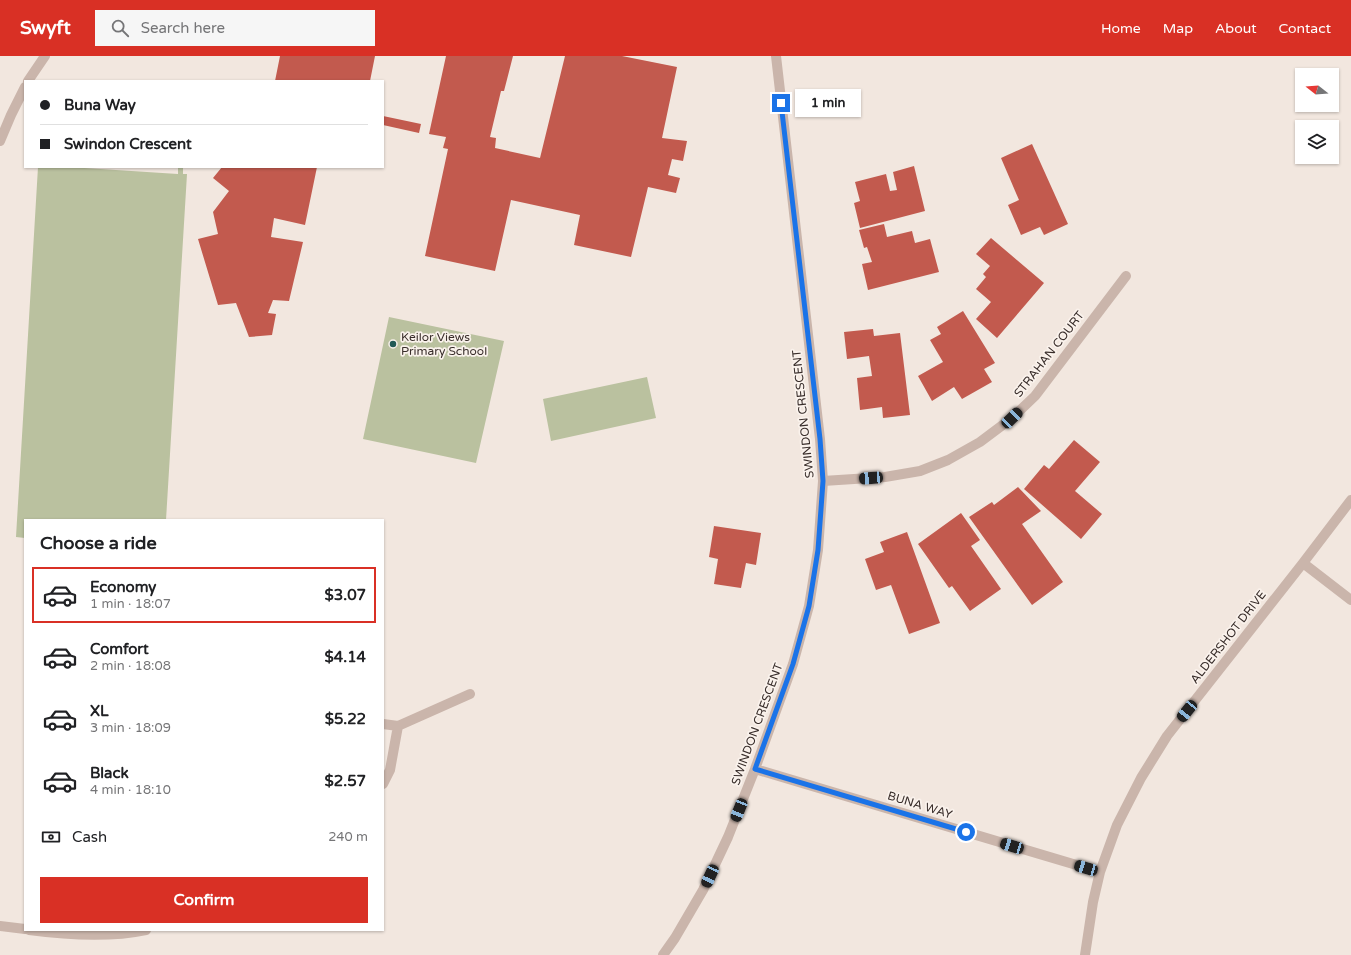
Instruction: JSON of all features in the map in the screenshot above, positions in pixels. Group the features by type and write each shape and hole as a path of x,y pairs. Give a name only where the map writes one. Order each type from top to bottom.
{"street":[{"path":"29,80 44,56"},
{"name":"SWINDON CRESCENT","path":"663,955 675,938 703,890 728,837 755,769 793,664 809,606 818,550 823,481 820,439 776,56"},
{"path":"0,141 24,89"},
{"name":"STRAHAN COURT","path":"823,481 885,477 920,471 948,460 980,442 1012,418 1035,396 1126,276"},
{"name":"ALDERSHOT DRIVE","path":"1085,955 1093,902 1100,872 1117,825 1141,778 1167,736 1351,500"},
{"path":"1303,563 1351,600"},
{"path":"384,724 398,726 470,694"},
{"path":"384,782 390,770 398,726"},
{"name":"BUNA WAY","path":"755,769 1100,872"},
{"path":"0,926 24,929"},
{"path":"36,931 95,936 142,931"}],"green space":[{"path":"38,168 85,168 178,174 178,168 183,168 183,174 187,174 166,519 24,519 24,538 16,537"},
{"path":"389,317 504,341 476,463 363,439"},
{"path":"647,377 656,418 551,441 543,399"}],"building":[{"path":"280,56 375,56 370,80 275,80"},
{"path":"446,56 513,56 504,91 501,91 490,137 496,138 495,148 540,158 565,56 622,56 677,67 662,138 687,141 683,161 672,159 668,175 680,178 676,193 648,187 631,257 574,245 580,215 511,200 495,271 425,256 448,149 443,148 446,137 429,134"},
{"path":"384,116 421,124 419,133 384,125"},
{"path":"1032,144 1068,224 1044,235 1040,227 1021,235 1008,205 1019,200 1001,158"},
{"path":"914,166 925,211 860,228 854,203 860,201 855,182 886,174 890,191 897,190 893,172"},
{"path":"221,168 317,168 305,225 274,218 271,237 303,242 289,301 273,300 268,313 276,314 272,335 249,337 236,303 218,305 198,239 218,234 213,212 229,191 213,178"},
{"path":"884,224 887,237 912,231 915,243 930,239 939,272 868,290 862,264 872,262 867,247 864,248 859,230"},
{"path":"991,238 1044,283 997,338 976,319 991,302 976,289 986,277 983,274 990,266 976,254"},
{"path":"963,311 995,363 984,369 992,382 962,399 954,387 932,401 918,376 943,362 930,340 941,334 937,327"},
{"path":"873,329 874,336 900,333 910,415 883,418 882,407 860,410 857,378 872,376 869,356 847,359 844,332"},
{"path":"1074,440 1100,462 1075,491 1102,514 1081,539 1024,489 1044,465 1049,469"},
{"path":"1018,487 1041,511 1022,524 1063,582 1032,605 969,517 992,502 994,505"},
{"path":"961,513 980,540 971,546 1001,589 970,611 952,586 949,588 918,544"},
{"path":"714,526 761,533 756,565 746,563 741,588 714,584 718,559 709,557"},
{"path":"907,532 940,623 909,634 891,585 876,590 865,559 884,552 880,542"}],"place":[{"name":"Keilor Views Primary School","path":"393,344"}],"route":[{"path":"781,103 820,439 823,481 818,550 809,606 793,664 755,769 966,832"}]}
